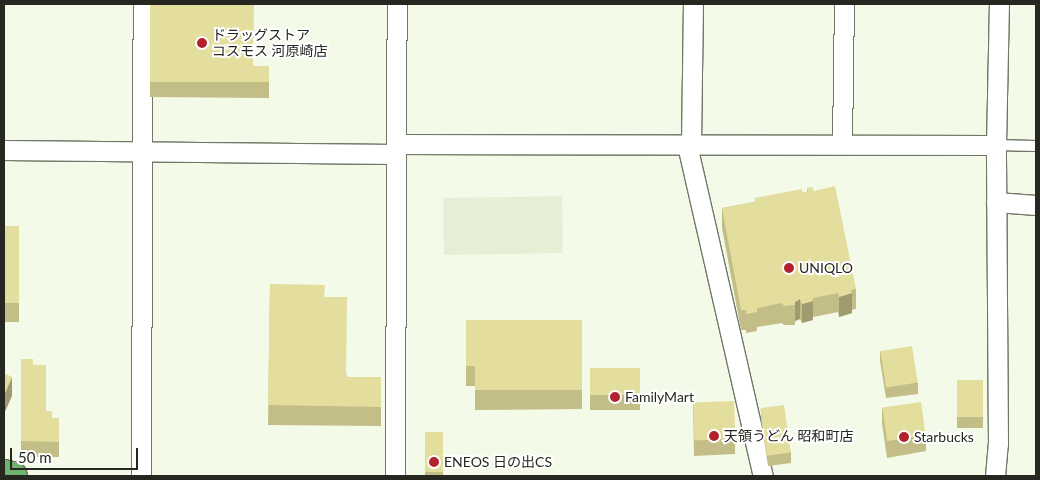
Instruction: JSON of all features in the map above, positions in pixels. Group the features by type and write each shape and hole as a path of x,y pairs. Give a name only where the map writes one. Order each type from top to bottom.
{"highway":[{"path":"4,474 13,476"}],"street":[{"path":"142,476 143,4"},
{"path":"394,476 397,4"},
{"path":"693,4 689,145 763,476"},
{"path":"842,144 844,4"},
{"path":"995,476 998,444 996,145 999,4"},
{"path":"4,150 142,152 689,145 996,145"},
{"path":"996,202 1036,205"}],"lane":[{"path":"996,145 1036,146"}],"shaded area":[{"path":"562,196 563,253 444,255 443,198"}],"building":[{"name":"ドラッグストア コスモス 河原崎店","path":"150,4 254,4 253,66 269,66 269,82 150,82"},
{"name":"UNIQLO","path":"835,186 856,289 851,290 852,293 839,297 838,293 813,298 813,301 802,304 800,299 795,302 795,305 784,306 782,303 757,308 757,312 746,314 746,310 741,310 722,208 755,202 755,198 802,189 803,193 808,192 807,188 812,187 814,191"},
{"path":"4,226 19,226 19,303 4,303"},
{"path":"270,284 325,285 324,297 347,297 346,377 381,377 381,407 268,405"},
{"path":"466,320 582,320 582,390 475,390 475,366 466,366"},
{"path":"912,346 918,383 886,388 880,351"},
{"path":"21,359 33,359 33,365 46,365 46,411 52,411 52,418 59,418 59,442 21,441"},
{"path":"590,368 640,368 640,395 590,395"},
{"path":"4,373 12,377 4,395"},
{"path":"957,380 983,380 983,417 957,417"},
{"path":"734,401 735,439 694,440 693,402"},
{"path":"921,402 926,436 887,441 882,407"},
{"path":"784,405 791,453 767,456 760,408"},
{"name":"ENEOS 日の出CS","path":"425,432 443,432 443,472 425,472"}],"place":[{"name":"ドラッグストア コスモス 河原崎店","path":"202,43"},
{"name":"UNIQLO","path":"789,268"},
{"name":"FamilyMart","path":"615,397"},
{"name":"天領うどん 昭和町店","path":"714,436"},
{"name":"Starbucks","path":"904,437"},
{"name":"ENEOS 日の出CS","path":"434,462"}]}
